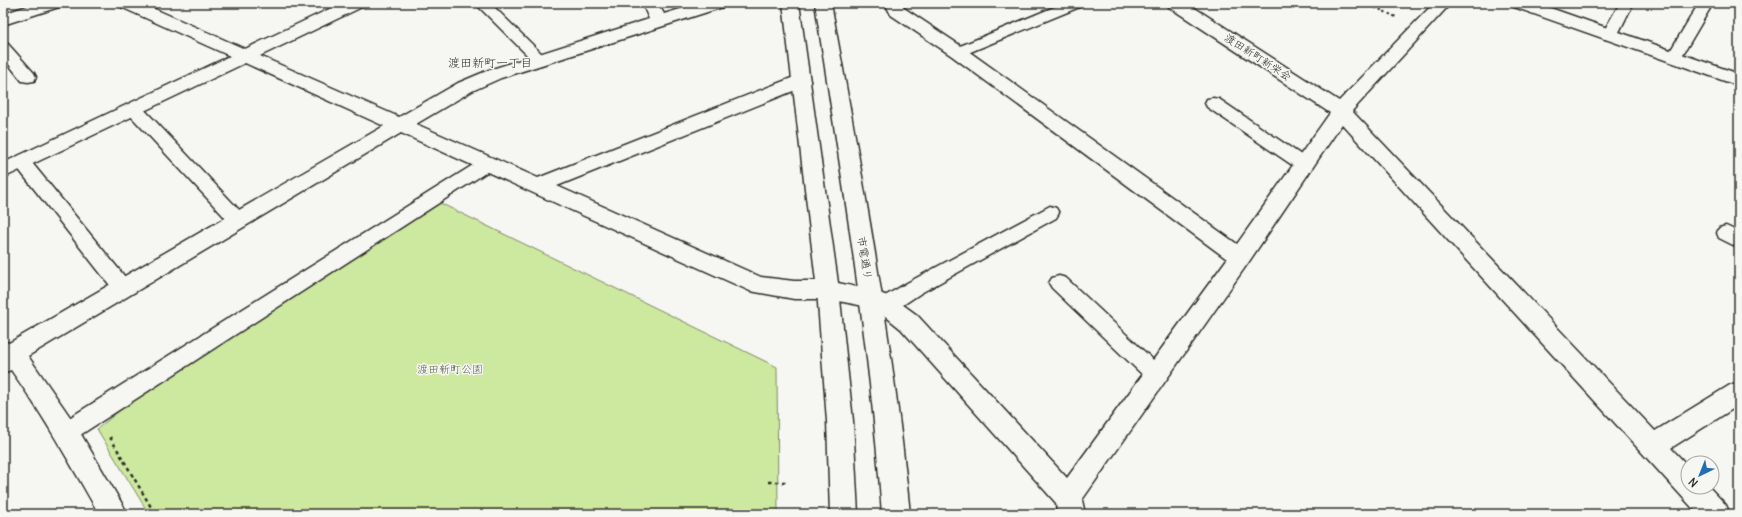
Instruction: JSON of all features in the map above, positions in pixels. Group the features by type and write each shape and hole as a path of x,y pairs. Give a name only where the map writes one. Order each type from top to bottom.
{"street":[{"path":"3,20 53,3"},
{"path":"127,3 758,284 794,290 828,290 880,302 909,322 1069,506 1156,375 1240,258 1342,111 1443,3"},
{"path":"3,171 356,3"},
{"path":"114,514 66,432 6,356 465,87 495,74 540,60 654,12 717,3"},
{"path":"791,3 828,290 840,421 844,514"},
{"name":"市電通り","path":"823,3 880,302 896,514"},
{"path":"893,3 898,12 958,52 1240,258"},
{"name":"渡田新町新栄会","path":"1175,3 1342,111 1680,475"},
{"path":"1520,3 1609,36 1739,80"},
{"path":"538,186 801,81"},
{"path":"1653,446 1739,392"},
{"path":"1698,495 1716,514"}],"lane":[{"path":"482,3 540,60"},
{"path":"958,52 1077,3"},
{"path":"1674,58 1705,5"},
{"path":"1609,36 1624,8"},
{"path":"3,47 28,77"},
{"path":"1213,103 1304,165"},
{"path":"134,109 238,220"},
{"path":"22,162 123,288"},
{"path":"66,432 487,164"},
{"path":"880,302 914,288 1050,212"},
{"path":"1059,283 1156,375"}],"path":[{"path":"1366,3 1420,29"},
{"path":"768,482 786,482"},
{"path":"138,486 155,514"}],"green space":[{"name":"渡田新町公園","path":"440,203 777,367 778,514 149,514 97,429 135,398"}],"district":[{"name":"渡田新町一丁目","path":"490,63"}]}
